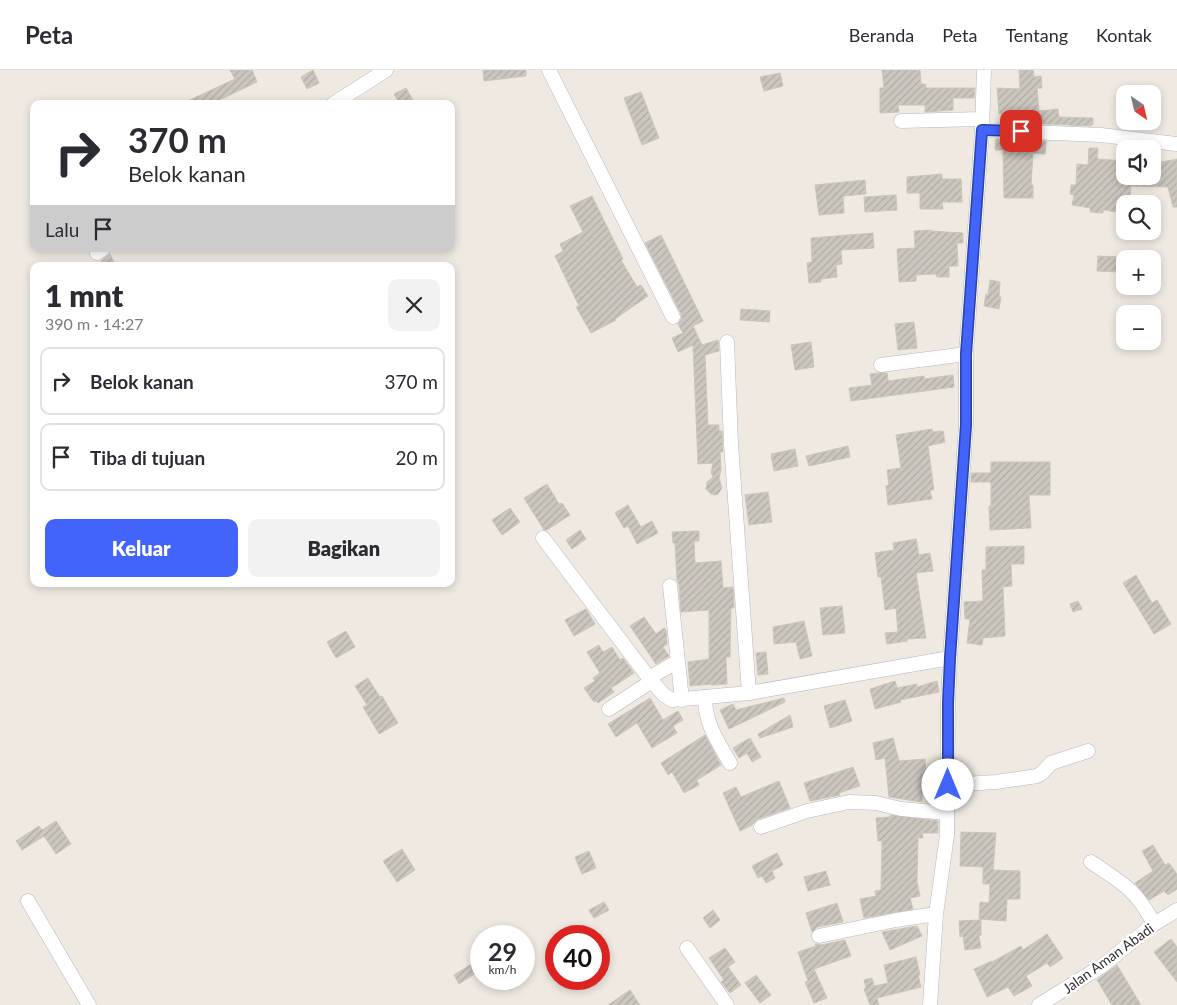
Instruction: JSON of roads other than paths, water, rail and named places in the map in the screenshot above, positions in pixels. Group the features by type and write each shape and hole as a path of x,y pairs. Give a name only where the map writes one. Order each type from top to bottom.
{"street":[{"path":"338,100 386,70"},
{"path":"549,70 673,317"},
{"path":"930,1005 936,914 946,835 950,658 966,425 966,354 984,70"},
{"path":"901,121 981,124 1177,144"},
{"path":"727,342 731,444 749,693"},
{"path":"881,365 966,354"},
{"path":"543,538 651,680 664,695 672,700 749,693 950,658"},
{"path":"670,586 682,700"},
{"path":"609,709 678,661"},
{"path":"705,697 705,711 710,727 730,763"},
{"path":"948,785 996,782 1037,776 1052,763 1088,751"},
{"path":"761,827 807,811 849,802 876,803 901,809 947,813"},
{"path":"1091,862 1127,886 1146,908 1154,924"},
{"path":"28,901 89,1005"},
{"name":"Jalan Aman Abadi","path":"1038,1005 1102,966 1154,924 1177,910"},
{"path":"820,936 896,920 936,914"},
{"path":"687,948 727,1005"}]}
